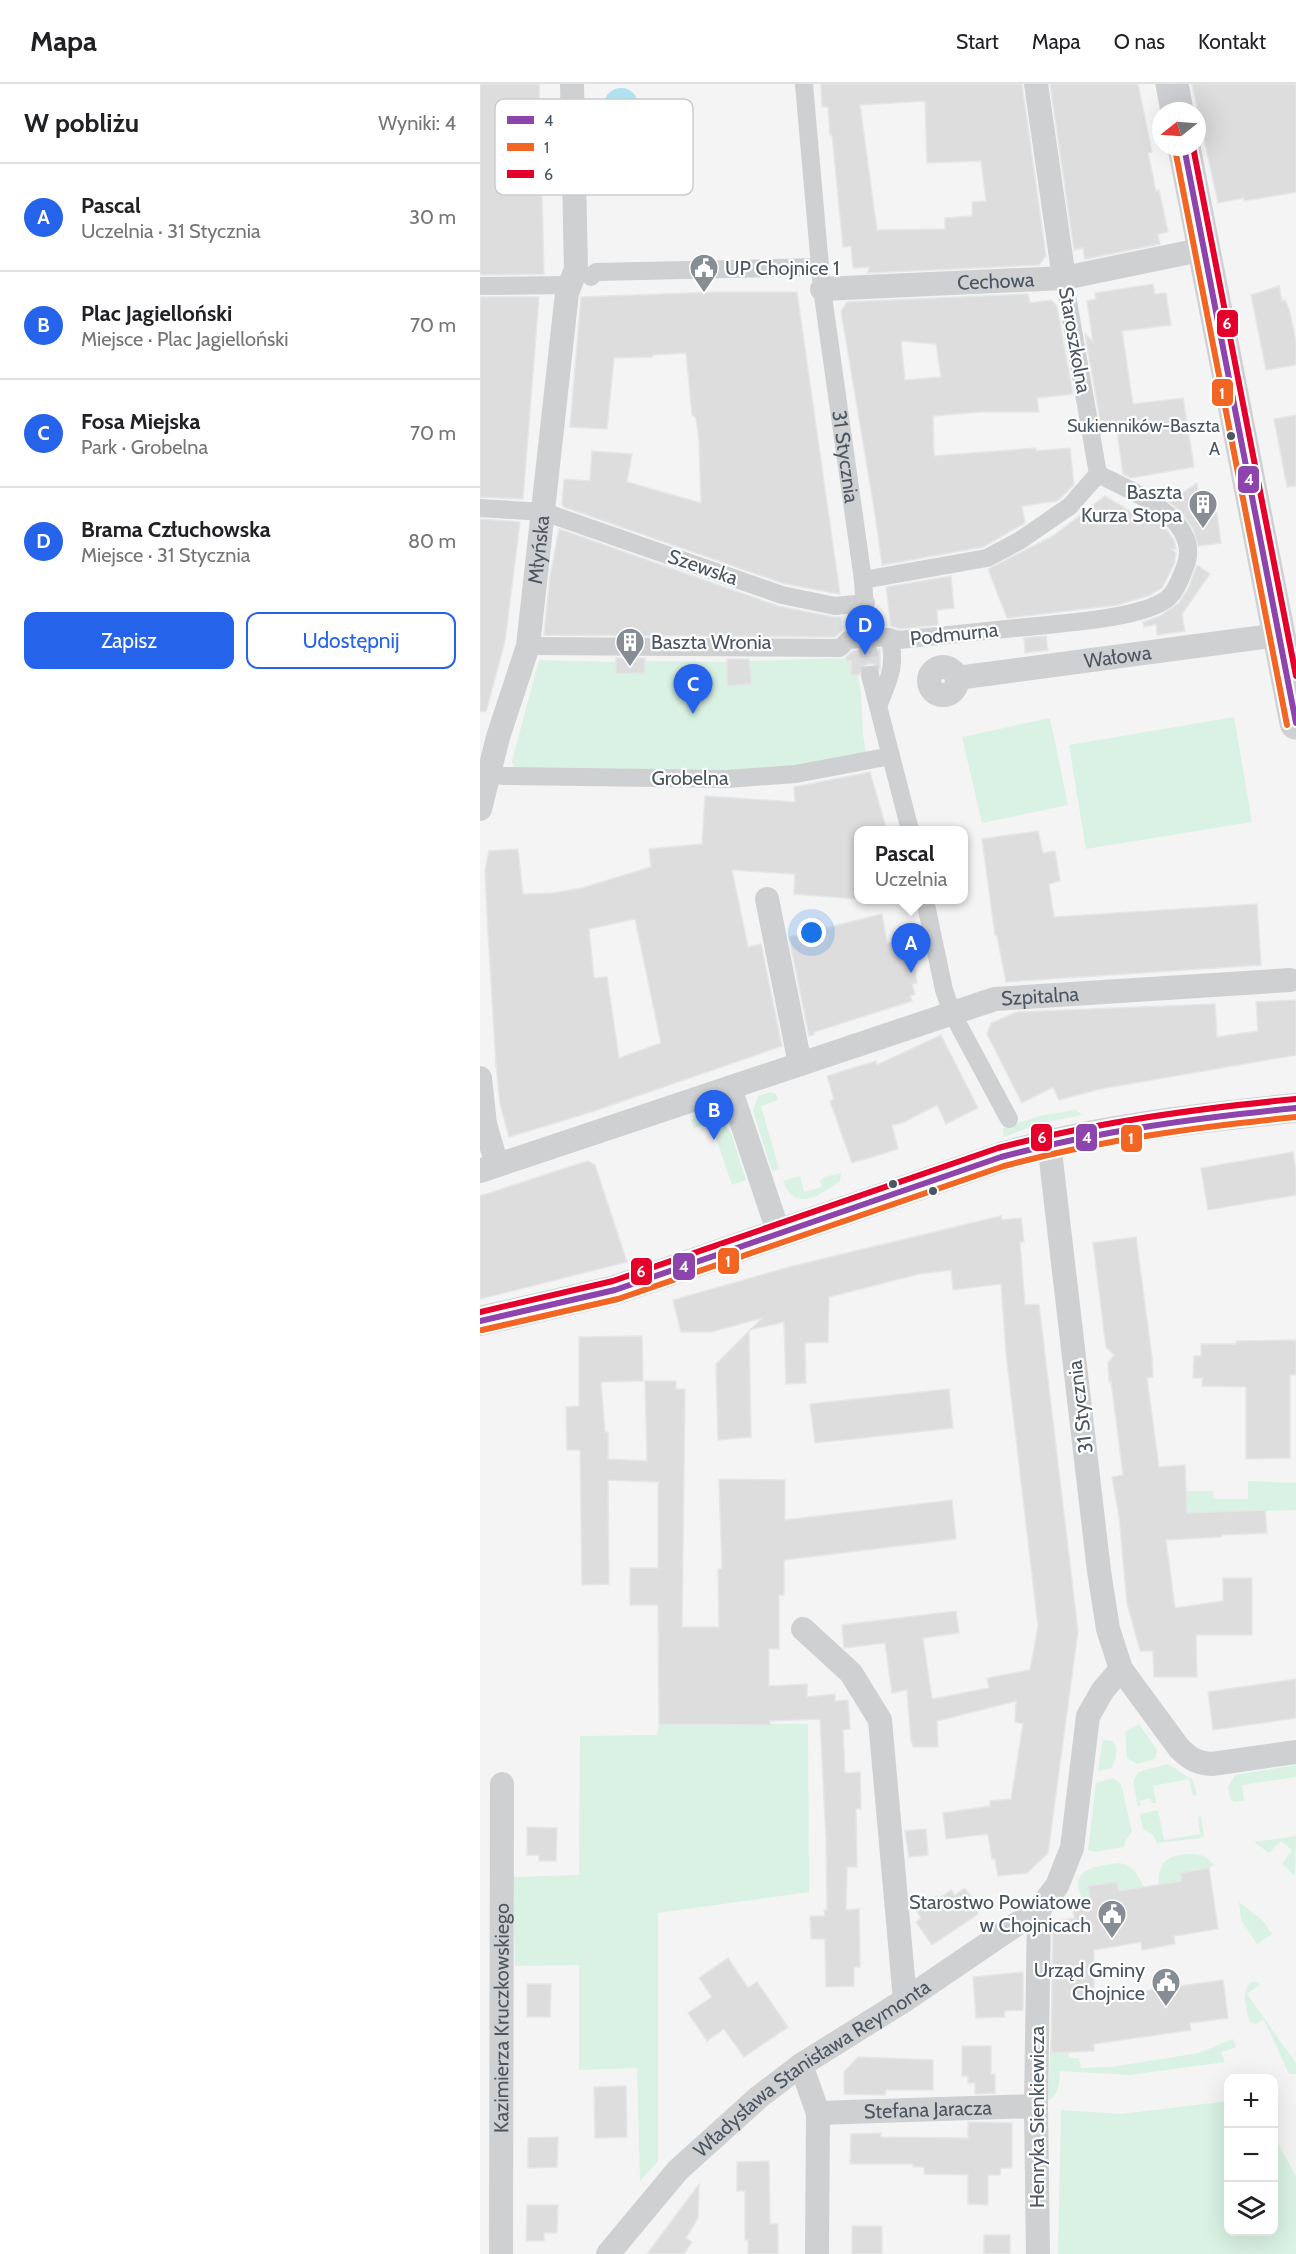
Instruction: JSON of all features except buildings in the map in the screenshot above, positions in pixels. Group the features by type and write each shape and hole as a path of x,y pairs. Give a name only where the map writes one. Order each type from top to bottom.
{"main road":[{"path":"1172,84 1175,102"},
{"path":"1186,156 1296,723"}],"street":[{"name":"Młyńska","path":"572,84 572,99"},
{"name":"31 Stycznia","path":"804,84 820,276 866,603 867,639"},
{"name":"Staroszkolna","path":"1036,84 1064,278 1098,474"},
{"name":"Młyńska","path":"480,808 484,772 528,646 544,512 580,281 576,269 574,195"},
{"name":"Cechowa","path":"820,276 1064,278 1205,249"},
{"path":"480,286 580,281 596,272 820,276"},
{"path":"863,580 987,558 1018,541 1070,506 1098,474"},
{"name":"Podmurna","path":"528,646 840,648 848,640 889,637 899,640 1089,621 1154,607 1169,598 1190,556 1184,535 1171,517 1147,499 1098,474"},
{"name":"Szewska","path":"480,508 544,512 782,595 835,606 866,603"},
{"name":"Wałowa","path":"957,678 1279,635"},
{"path":"879,704 893,665 893,651 889,637"},
{"path":"870,675 909,826"},
{"name":"Grobelna","path":"484,772 504,776 727,779 796,774 891,756"},
{"path":"767,899 800,1064"},
{"path":"926,904 944,990 952,1013 1009,1119"},
{"name":"Szpitalna","path":"489,1168 994,999 1290,980"},
{"path":"480,1078 489,1168"},
{"path":"730,1088 779,1234"},
{"path":"480,1321 615,1290 1001,1157 1049,1143 1146,1126 1296,1108"},
{"name":"31 Stycznia","path":"1049,1143 1100,1571 1108,1629 1121,1669 1179,1748 1189,1758 1200,1763 1212,1764 1296,1752"},
{"path":"803,1629 851,1673 880,1720 905,2000"},
{"path":"1039,1909 1057,1886 1072,1848 1088,1716 1103,1690 1121,1669"},
{"name":"Kazimierza Kruczkowskiego","path":"501,2254 502,1784"},
{"name":"Władysława Stanisława Reymonta","path":"608,2254 678,2170 759,2097 801,2065 905,2000 1039,1909"},
{"name":"Henryka Sienkiewicza","path":"1038,2254 1036,2106 1039,1909"},
{"path":"801,2065 818,2113 817,2254"},
{"name":"Stefana Jaracza","path":"818,2113 1036,2106"}],"green space":[{"path":"846,658 846,661 851,661 851,675 858,675 866,752 790,770 728,773 514,768 512,761 539,660 616,662 617,674 644,673 645,661 727,662 727,686 752,684 749,661"},
{"path":"1234,717 1252,822 1086,849 1069,745"},
{"path":"1050,718 1068,805 982,823 962,737"},
{"path":"771,1092 776,1094 778,1100 761,1106 779,1169 772,1171 753,1111 758,1096"},
{"path":"1076,1110 1082,1115 1041,1123 1004,1137 1003,1128 1040,1116"},
{"path":"695,1116 711,1117 720,1121 731,1133 746,1180 732,1185 711,1123 694,1128 691,1121"},
{"path":"841,1173 840,1181 808,1199 794,1197 783,1181 800,1176 804,1192 822,1187 820,1181 824,1177"},
{"path":"1248,1481 1296,1483 1296,1510 1187,1513 1186,1491 1213,1491 1214,1499 1248,1499"},
{"path":"659,1724 808,1724 809,1892 658,1913 658,2161 640,2181 637,2068 579,2070 579,1965 515,1966 513,1877 579,1875 580,1736 657,1735"},
{"path":"1139,1724 1157,1750 1155,1759 1137,1764 1127,1758 1125,1732"},
{"path":"1103,1740 1113,1741 1116,1755 1111,1768 1098,1771"},
{"path":"1168,1764 1193,1780 1197,1795 1193,1796 1189,1779 1153,1786 1156,1803 1152,1803 1150,1798 1140,1801 1141,1805 1138,1806 1133,1782 1138,1772"},
{"path":"1296,1765 1296,1777 1242,1785 1244,1801 1234,1802 1230,1799 1228,1787 1235,1775"},
{"path":"1113,1778 1121,1784 1132,1832 1125,1841 1124,1847 1094,1852 1088,1850 1096,1783"},
{"path":"1158,1810 1164,1840 1200,1834 1198,1817 1201,1816 1204,1836 1157,1843 1153,1835 1143,1829 1140,1814"},
{"path":"1296,1836 1295,1876 1282,1864 1292,1850 1281,1841 1269,1853 1254,1842"},
{"path":"1197,1854 1206,1857 1214,1865 1180,1873 1182,1881 1159,1885 1161,1869 1168,1859 1174,1856"},
{"path":"1117,1863 1131,1868 1144,1887 1119,1891 1117,1882 1089,1886 1093,1916 1084,1906 1086,1905 1078,1885 1079,1878 1089,1870"},
{"path":"1239,1902 1263,1921 1272,1934 1257,1944 1241,1920"},
{"path":"1253,1981 1261,1984 1247,1994 1296,2063 1296,2074 1289,2074 1264,2020 1255,2024 1250,2022 1245,1994"},
{"path":"1233,2039 1236,2047 1221,2052 1225,2062 1130,2075 1060,2071 1057,2092 1048,2101 1050,2053 1068,2052 1069,2058 1079,2058 1081,2068 1111,2067 1199,2053"},
{"path":"1224,2101 1224,2236 1278,2236 1278,2143 1296,2176 1296,2254 1058,2254 1061,2110 1121,2114"}],"water":[{"path":"621,88 633,93 636,99 606,99 609,93"}],"tunnel":[{"path":"867,639 870,675"}],"transit line":[{"name":"1","path":"1176,156 1287,725"},
{"name":"4","path":"1186,156 1296,723"},
{"name":"6","path":"1195,156 1296,676"},
{"name":"6","path":"480,1312 613,1281 998,1148 1072,1131 1146,1118 1295,1099"},
{"name":"4","path":"480,1321 615,1290 1001,1157 1074,1140 1147,1127 1296,1108"},
{"name":"1","path":"482,1330 618,1299 1004,1166 1076,1149 1149,1136 1296,1117"}],"place":[{"name":"UP Chojnice 1","path":"704,294"},
{"name":"Sukienników-Baszta A","path":"1231,436"},
{"name":"Baszta Kurza Stopa","path":"1203,530"},
{"name":"Brama Człuchowska","path":"865,655"},
{"name":"Baszta Wronia","path":"630,668"},
{"name":"Fosa Miejska","path":"693,714"},
{"name":"Pascal","path":"911,973"},
{"name":"Plac Jagielloński","path":"714,1140"},
{"name":"Starostwo Powiatowe w Chojnicach","path":"1112,1940"},
{"name":"Urząd Gminy Chojnice","path":"1166,2008"}]}
